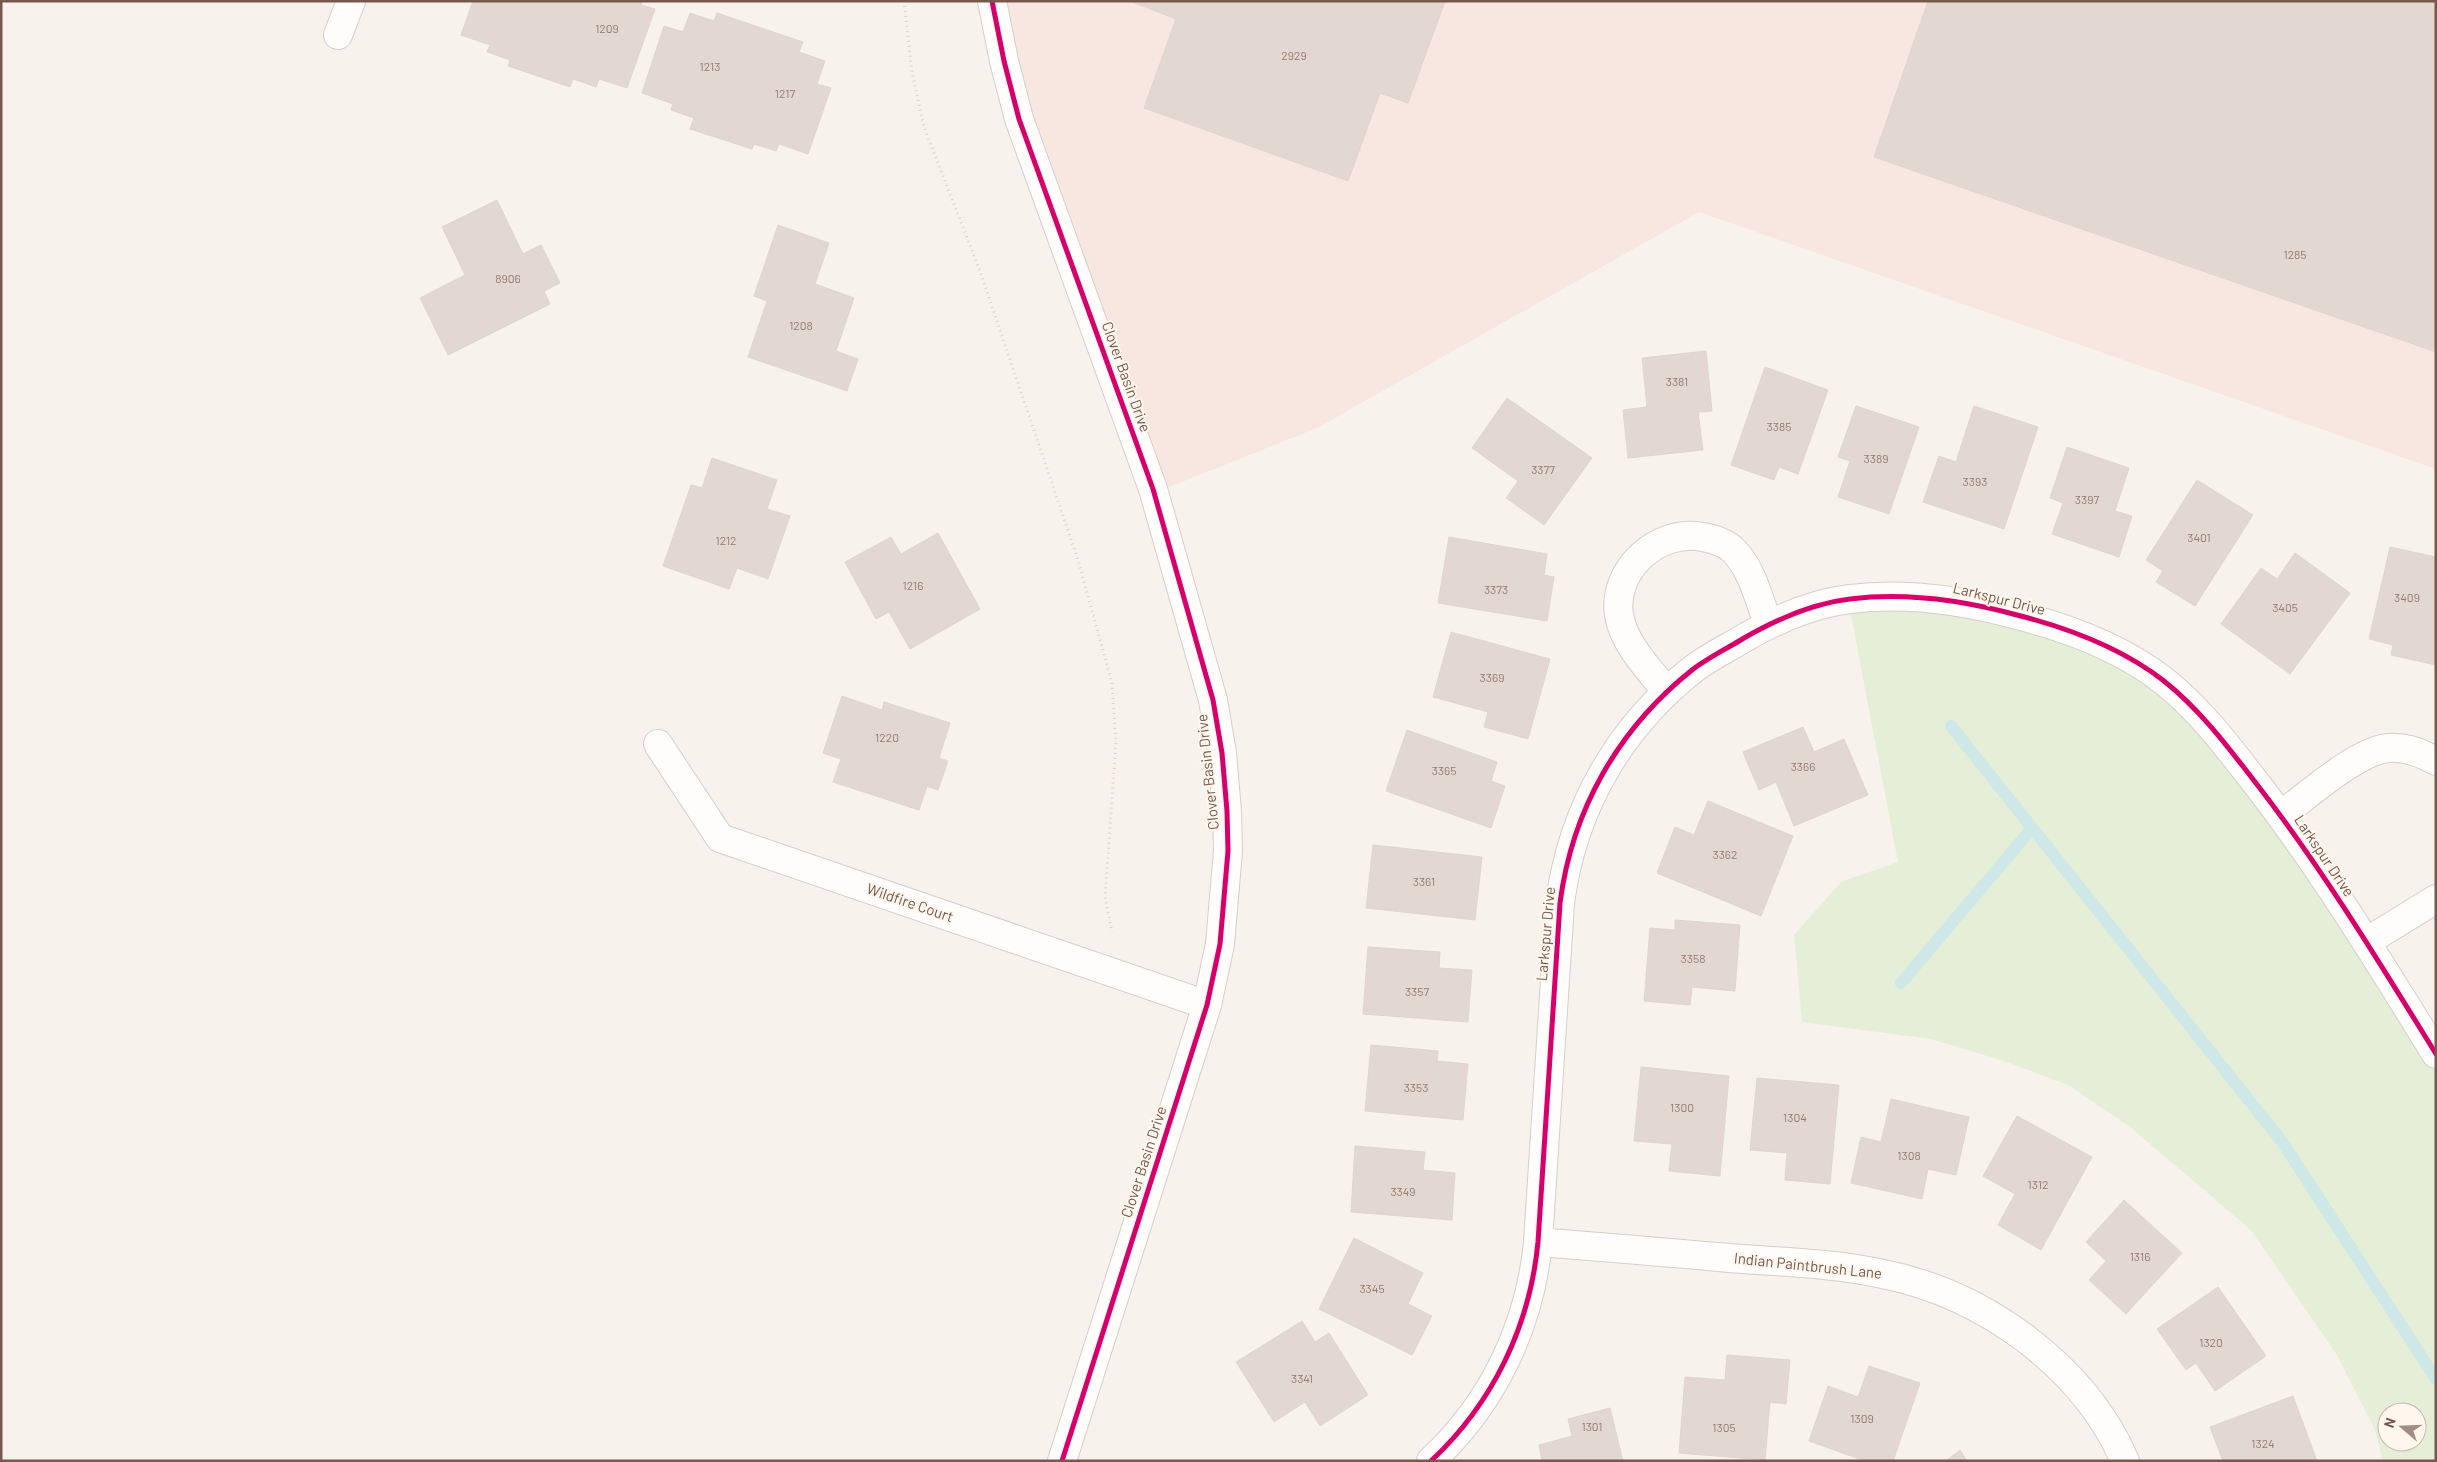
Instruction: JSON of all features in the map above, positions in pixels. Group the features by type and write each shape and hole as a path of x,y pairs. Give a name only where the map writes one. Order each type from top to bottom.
{"street":[{"path":"338,35 350,1"},
{"name":"Clover Basin Drive","path":"992,1 1004,61 1020,119 1153,489 1214,700 1222,753 1228,851 1220,944 1207,1005 1062,1461"},
{"path":"1667,692 1634,648 1622,626 1619,614 1619,599 1629,573 1646,551 1657,543 1675,536 1698,536 1718,541 1734,551 1746,568 1768,623"},
{"name":"Larkspur Drive","path":"1431,1461 1478,1408 1508,1358 1529,1299 1538,1242 1560,903 1567,860 1582,815 1599,777 1625,737 1667,692 1694,669 1768,623 1802,610 1848,599 1908,596 1939,598 2000,610 2068,631 2132,660 2176,691 2206,720 2281,814 2366,942 2436,1054"},
{"name":"Wildfire Court","path":"658,744 720,838 1207,1005"},
{"path":"2281,814 2359,759 2373,752 2388,748 2403,749 2436,761"},
{"path":"2366,942 2436,899"},
{"name":"Indian Paintbrush Lane","path":"1538,1242 1833,1266 1883,1274 1931,1288 1976,1308 2039,1350 2093,1403 2108,1426 2126,1461"}],"path":[{"path":"904,1 912,72 924,127 957,217 980,271 1078,560 1112,683 1116,742 1106,908 1123,976"}],"shaded area":[{"path":"992,1 2436,1 2436,469 1699,212 1317,428 1154,493"}],"green space":[{"path":"1848,599 2029,618 2191,705 2436,1054 2436,1461 2383,1461 2381,1452 2427,1452 2427,1402 2377,1402 2377,1438 2375,1430 2337,1355 2251,1230 2129,1126 2070,1086 2004,1061 1931,1039 1802,1022 1794,935 1841,882 1898,862"}],"building":[{"path":"473,1 642,1 641,5 655,9 627,88 599,79 596,87 573,79 570,87 508,66 510,60 487,52 490,45 461,35"},
{"path":"1130,1 1445,1 1408,103 1380,93 1348,181 1144,108 1176,19"},
{"path":"1928,1 2436,1 2436,352 1874,157"},
{"path":"690,13 714,21 717,13 803,42 799,52 825,61 817,84 831,88 808,154 779,144 776,151 754,144 752,149 690,129 694,118 671,110 673,104 642,93 664,26 683,32"},
{"path":"497,200 523,254 541,245 560,283 544,291 550,304 448,355 420,298 465,275 442,227"},
{"path":"778,225 829,243 815,284 854,298 836,351 858,359 847,391 748,357 767,301 754,296"},
{"path":"1706,351 1712,411 1698,412 1703,450 1628,458 1623,410 1647,407 1642,358"},
{"path":"1765,367 1828,390 1798,474 1779,467 1774,480 1731,465"},
{"path":"1507,398 1592,458 1544,525 1506,498 1518,481 1472,448"},
{"path":"1856,406 1919,427 1889,514 1838,497 1850,461 1838,457"},
{"path":"1974,406 2038,427 2004,529 1923,502 1939,456 1956,462"},
{"path":"2067,447 2129,468 2115,511 2132,516 2119,557 2052,534 2063,503 2050,498"},
{"path":"712,458 777,480 767,509 790,516 768,579 737,568 729,589 663,566 691,485 702,488"},
{"path":"2197,480 2253,515 2195,606 2156,582 2163,571 2146,560"},
{"path":"938,533 980,609 910,649 889,612 876,619 845,562 891,537 901,554"},
{"path":"1449,537 1547,554 1544,575 1554,577 1547,621 1438,603"},
{"path":"2390,547 2436,557 2436,665 2391,655 2393,645 2369,639"},
{"path":"2295,553 2350,593 2290,674 2221,624 2261,568 2277,579"},
{"path":"1451,632 1550,659 1528,739 1484,727 1488,712 1433,697"},
{"path":"842,696 882,710 884,702 950,723 939,758 948,761 938,790 927,786 919,810 833,782 841,759 823,753"},
{"path":"1803,727 1814,752 1844,739 1868,795 1794,826 1776,782 1759,790 1743,752"},
{"path":"1407,730 1497,762 1491,781 1505,786 1491,828 1386,791"},
{"path":"1708,801 1793,836 1761,916 1657,873 1675,827 1694,835"},
{"path":"1373,845 1482,857 1475,920 1366,908"},
{"path":"1675,920 1740,925 1735,991 1692,987 1690,1005 1644,1001 1650,928 1675,930"},
{"path":"1368,947 1440,952 1439,968 1472,970 1468,1022 1363,1014"},
{"path":"1371,1045 1438,1051 1437,1061 1468,1064 1463,1120 1365,1111"},
{"path":"1641,1067 1729,1076 1720,1176 1669,1171 1672,1144 1634,1141"},
{"path":"1757,1078 1839,1085 1830,1184 1785,1180 1787,1153 1750,1150"},
{"path":"1891,1099 1969,1117 1956,1175 1928,1169 1922,1199 1851,1183 1861,1137 1881,1142"},
{"path":"2017,1116 2092,1157 2041,1250 1998,1225 2015,1194 1983,1176"},
{"path":"1355,1146 1425,1152 1423,1170 1455,1173 1452,1220 1351,1212"},
{"path":"2124,1200 2182,1253 2126,1314 2089,1280 2106,1261 2086,1242"},
{"path":"1354,1238 1423,1273 1408,1304 1432,1316 1412,1355 1319,1309"},
{"path":"2218,1287 2266,1356 2215,1391 2196,1363 2186,1370 2157,1329"},
{"path":"1302,1321 1315,1342 1329,1333 1368,1395 1320,1426 1305,1402 1274,1422 1236,1362"},
{"path":"1727,1355 1790,1360 1786,1404 1770,1402 1765,1460 1679,1453 1685,1377 1725,1380"},
{"path":"1869,1366 1920,1383 1893,1461 1865,1461 1809,1441 1828,1386 1858,1397"},
{"path":"2293,1396 2317,1461 2223,1461 2210,1427"},
{"path":"1610,1408 1623,1461 1542,1461 1539,1445 1572,1436 1568,1419"},
{"path":"1960,1450 1967,1461 1946,1461"}],"waterway":[{"path":"1951,726 2283,1143 2436,1379"},
{"path":"1901,983 2032,828"}],"cycle path":[{"path":"992,1 1004,61 1019,119 1153,489 1213,700 1222,753 1227,811 1228,851 1220,944 1207,1005 1062,1461"},
{"path":"1431,1461 1473,1414 1490,1388 1505,1361 1527,1304 1538,1242 1560,903 1566,869 1575,836 1588,804 1603,774 1621,745 1642,718 1666,693 1707,659 1761,628 1790,615 1834,601 1871,597 1913,597 1976,605 2056,626 2094,640 2148,669 2177,692 2211,727 2277,811 2348,913 2436,1054"}]}
